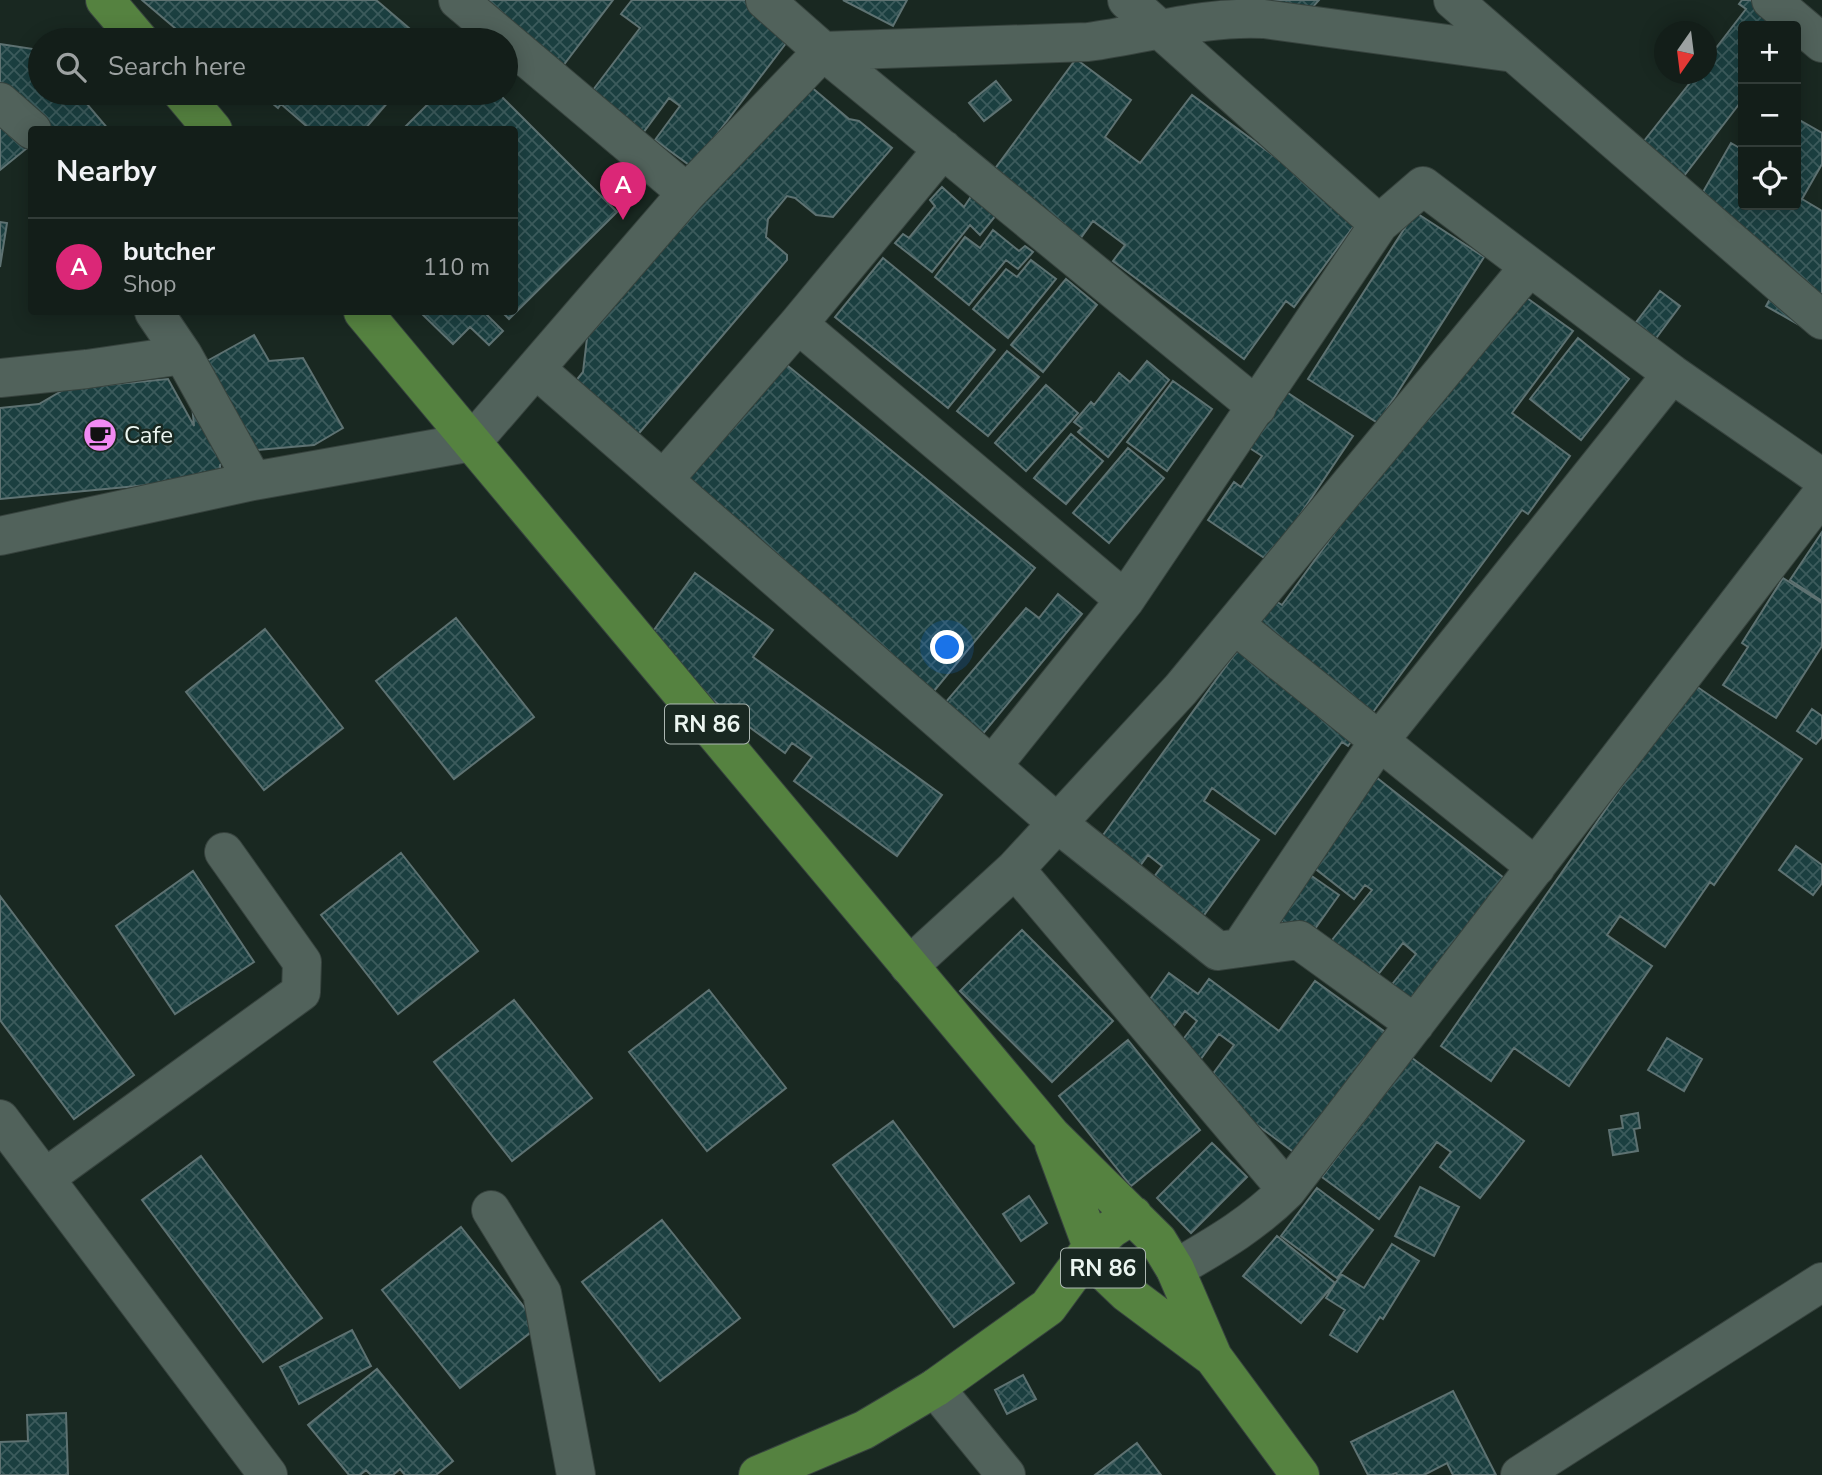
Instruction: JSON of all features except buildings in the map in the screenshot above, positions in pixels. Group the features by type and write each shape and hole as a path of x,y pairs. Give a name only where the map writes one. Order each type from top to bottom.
{"main road":[{"path":"106,0 129,28"},
{"path":"192,105 210,126"},
{"name":"RN 86","path":"366,315 1051,1136 1158,1241 1175,1269 1213,1357 1300,1475"},
{"name":"RN 86","path":"1051,1136 1092,1247 1107,1273 1127,1293 1213,1357"},
{"path":"758,1475 864,1430 936,1388 1048,1307 1092,1247 1111,1229 1133,1215"},
{"path":"1048,1307 1127,1293 1144,1287 1175,1269"}],"street":[{"path":"458,0 491,28"},
{"path":"765,0 823,51 1257,407"},
{"path":"804,0 823,51"},
{"path":"1127,0 1379,224"},
{"path":"1453,0 1822,320"},
{"path":"1772,0 1822,43"},
{"path":"0,536 253,481 472,442 687,193 823,51 1088,42 1205,20 1244,18 1514,53"},
{"path":"518,51 687,193"},
{"path":"0,102 28,126"},
{"path":"664,479 798,324 943,149"},
{"path":"992,766 1125,600 1379,224 1423,186 1672,374 1822,478"},
{"path":"909,966 1014,869 1181,690 1529,267"},
{"path":"156,315 183,355 253,481"},
{"path":"798,324 1125,600"},
{"path":"0,377 87,369 183,355"},
{"path":"536,369 1056,823 1218,951 1299,940 1415,1024"},
{"path":"1240,948 1379,741 1672,374"},
{"path":"1175,1269 1243,1229 1264,1213 1286,1190 1822,494"},
{"path":"1235,625 1536,867"},
{"path":"45,1178 301,992 302,962 224,852"},
{"path":"1014,869 1286,1190"},
{"path":"0,1119 268,1475"},
{"path":"491,1210 542,1293 576,1475"},
{"path":"1520,1475 1822,1282"},
{"path":"936,1388 1006,1475"}],"place":[{"name":"butcher","path":"623,220"},
{"name":"Cafe","path":"100,435"}]}
